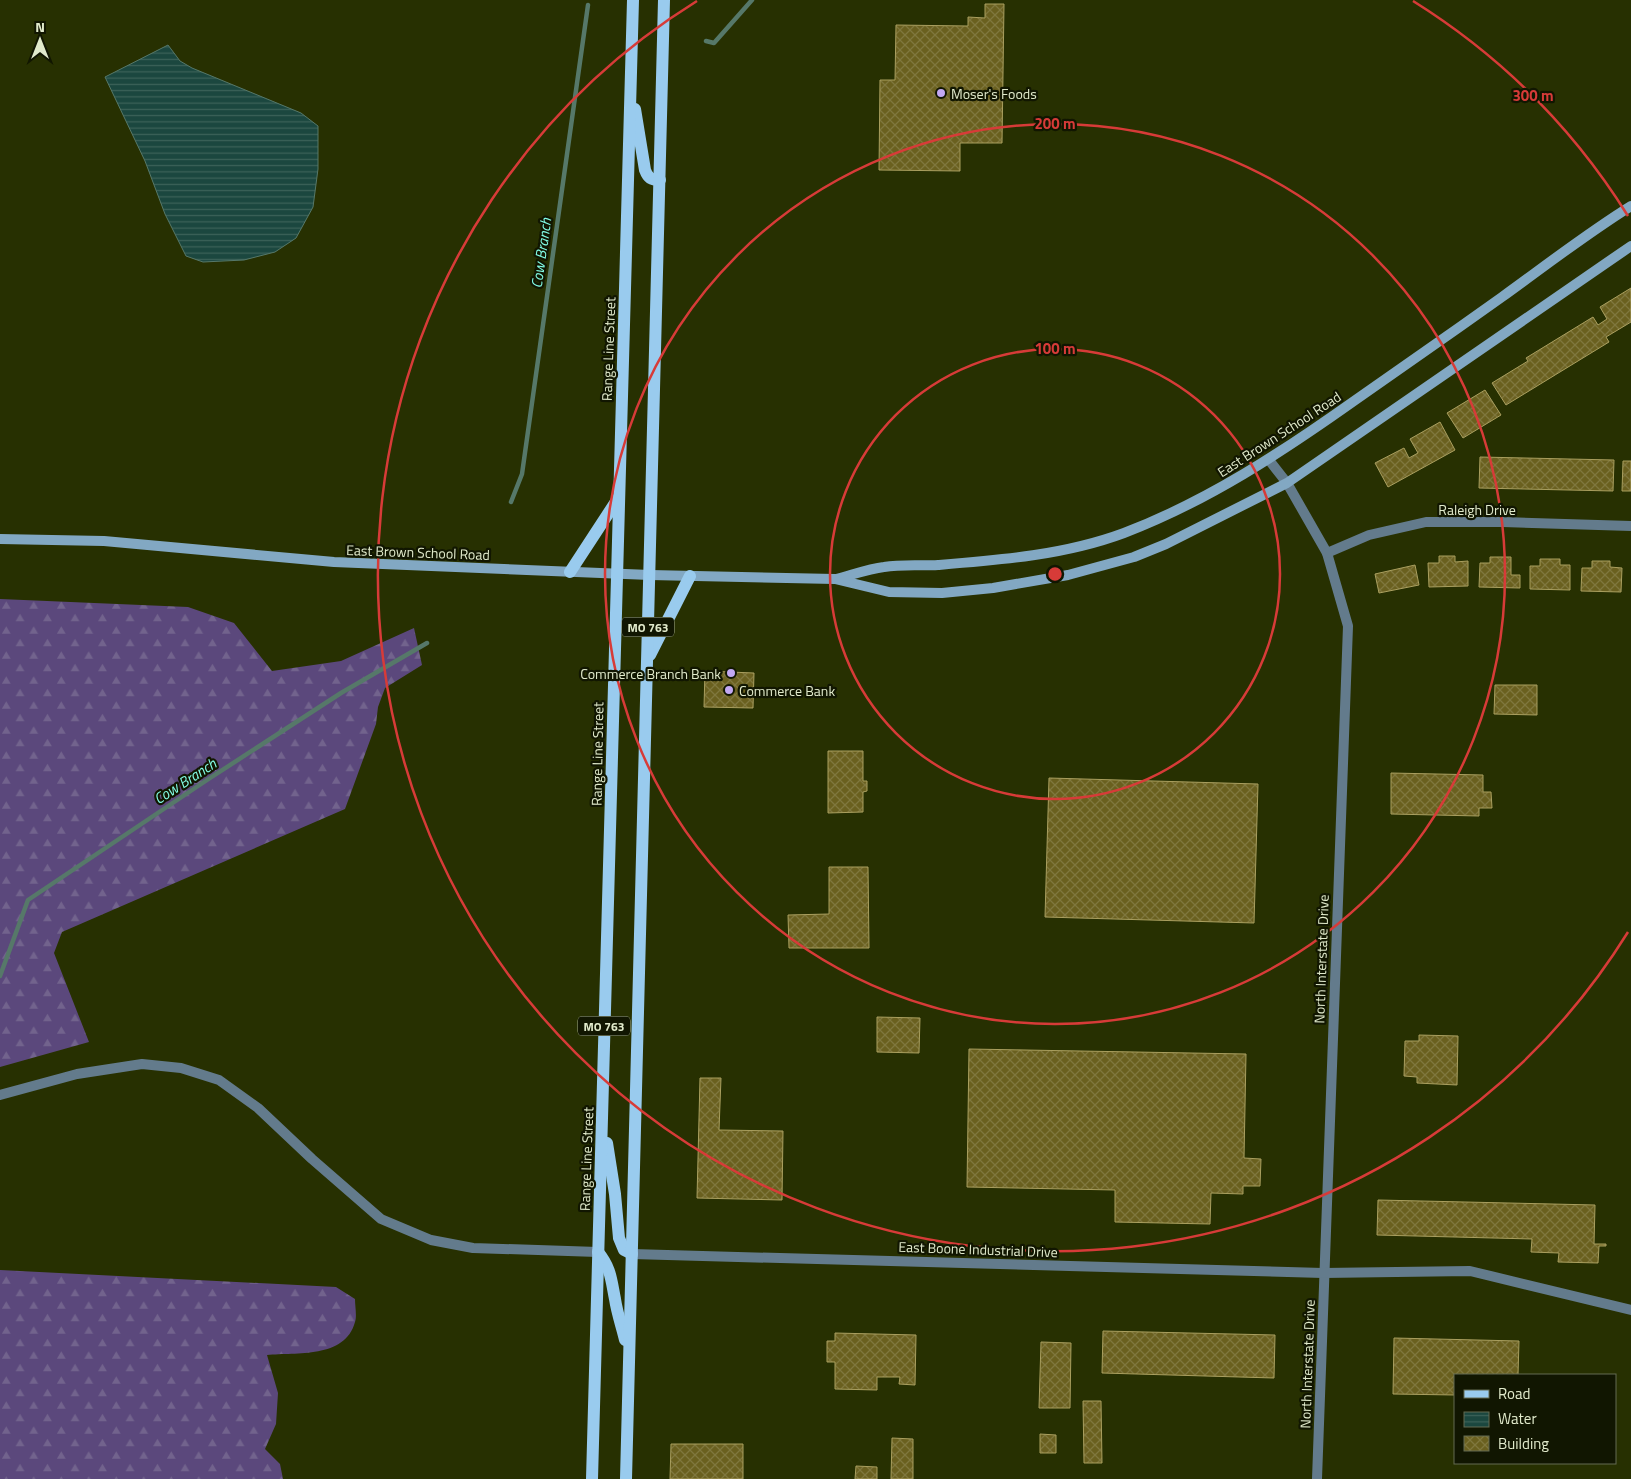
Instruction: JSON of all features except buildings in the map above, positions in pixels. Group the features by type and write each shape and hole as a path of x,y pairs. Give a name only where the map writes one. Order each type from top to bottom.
{"main road":[{"name":"Range Line Street","path":"592,1479 633,0"},
{"name":"MO 763","path":"626,1479 664,0"},
{"path":"630,87 645,170 648,177 660,180"},
{"name":"East Brown School Road","path":"835,579 885,566 945,564 1031,556 1081,546 1124,533 1185,507 1269,460 1480,312 1591,231 1631,206"},
{"name":"East Brown School Road","path":"0,539 104,541 334,562 650,575 835,579 889,592 942,593 993,588 1068,575 1134,557 1166,544 1287,483 1631,246"},
{"path":"570,572 619,497"},
{"path":"647,660 690,576"},
{"path":"602,1107 615,1194 618,1238 624,1250 632,1254"},
{"path":"598,1252 607,1262 612,1277 615,1300 629,1355"}],"street":[{"name":"North Interstate Drive","path":"1269,460 1287,483 1327,553 1348,626 1323,1272 1317,1479"},
{"name":"Raleigh Drive","path":"1327,553 1369,535 1426,522 1503,522 1631,526"},
{"path":"0,1094 78,1074 142,1064 181,1068 218,1080 258,1108 312,1159 381,1218 431,1240 473,1248 598,1252"},
{"name":"East Boone Industrial Drive","path":"632,1254 1323,1272 1470,1271 1631,1310"}],"green space":[{"path":"0,599 188,607 234,623 272,671 341,661 414,628 422,665 385,688 378,707 376,724 345,809 62,932 54,953 89,1042 0,1067"},
{"path":"0,1270 336,1287 355,1299 356,1320 350,1334 330,1348 305,1353 267,1355 278,1393 276,1424 265,1449 280,1464 283,1479 0,1479"}],"water":[{"path":"168,45 180,61 192,68 301,113 318,126 318,169 313,207 296,238 275,252 244,260 203,262 186,256 165,214 145,161 105,77"}],"waterway":[{"name":"Cow Branch","path":"706,41 714,43 752,0"},
{"name":"Cow Branch","path":"511,502 522,474 588,5"},
{"name":"Cow Branch","path":"0,976 28,900 341,693 427,643"}],"place":[{"name":"Moser's Foods","path":"941,93"},
{"name":"Commerce Branch Bank","path":"731,673"},
{"name":"Commerce Bank","path":"729,690"}]}
